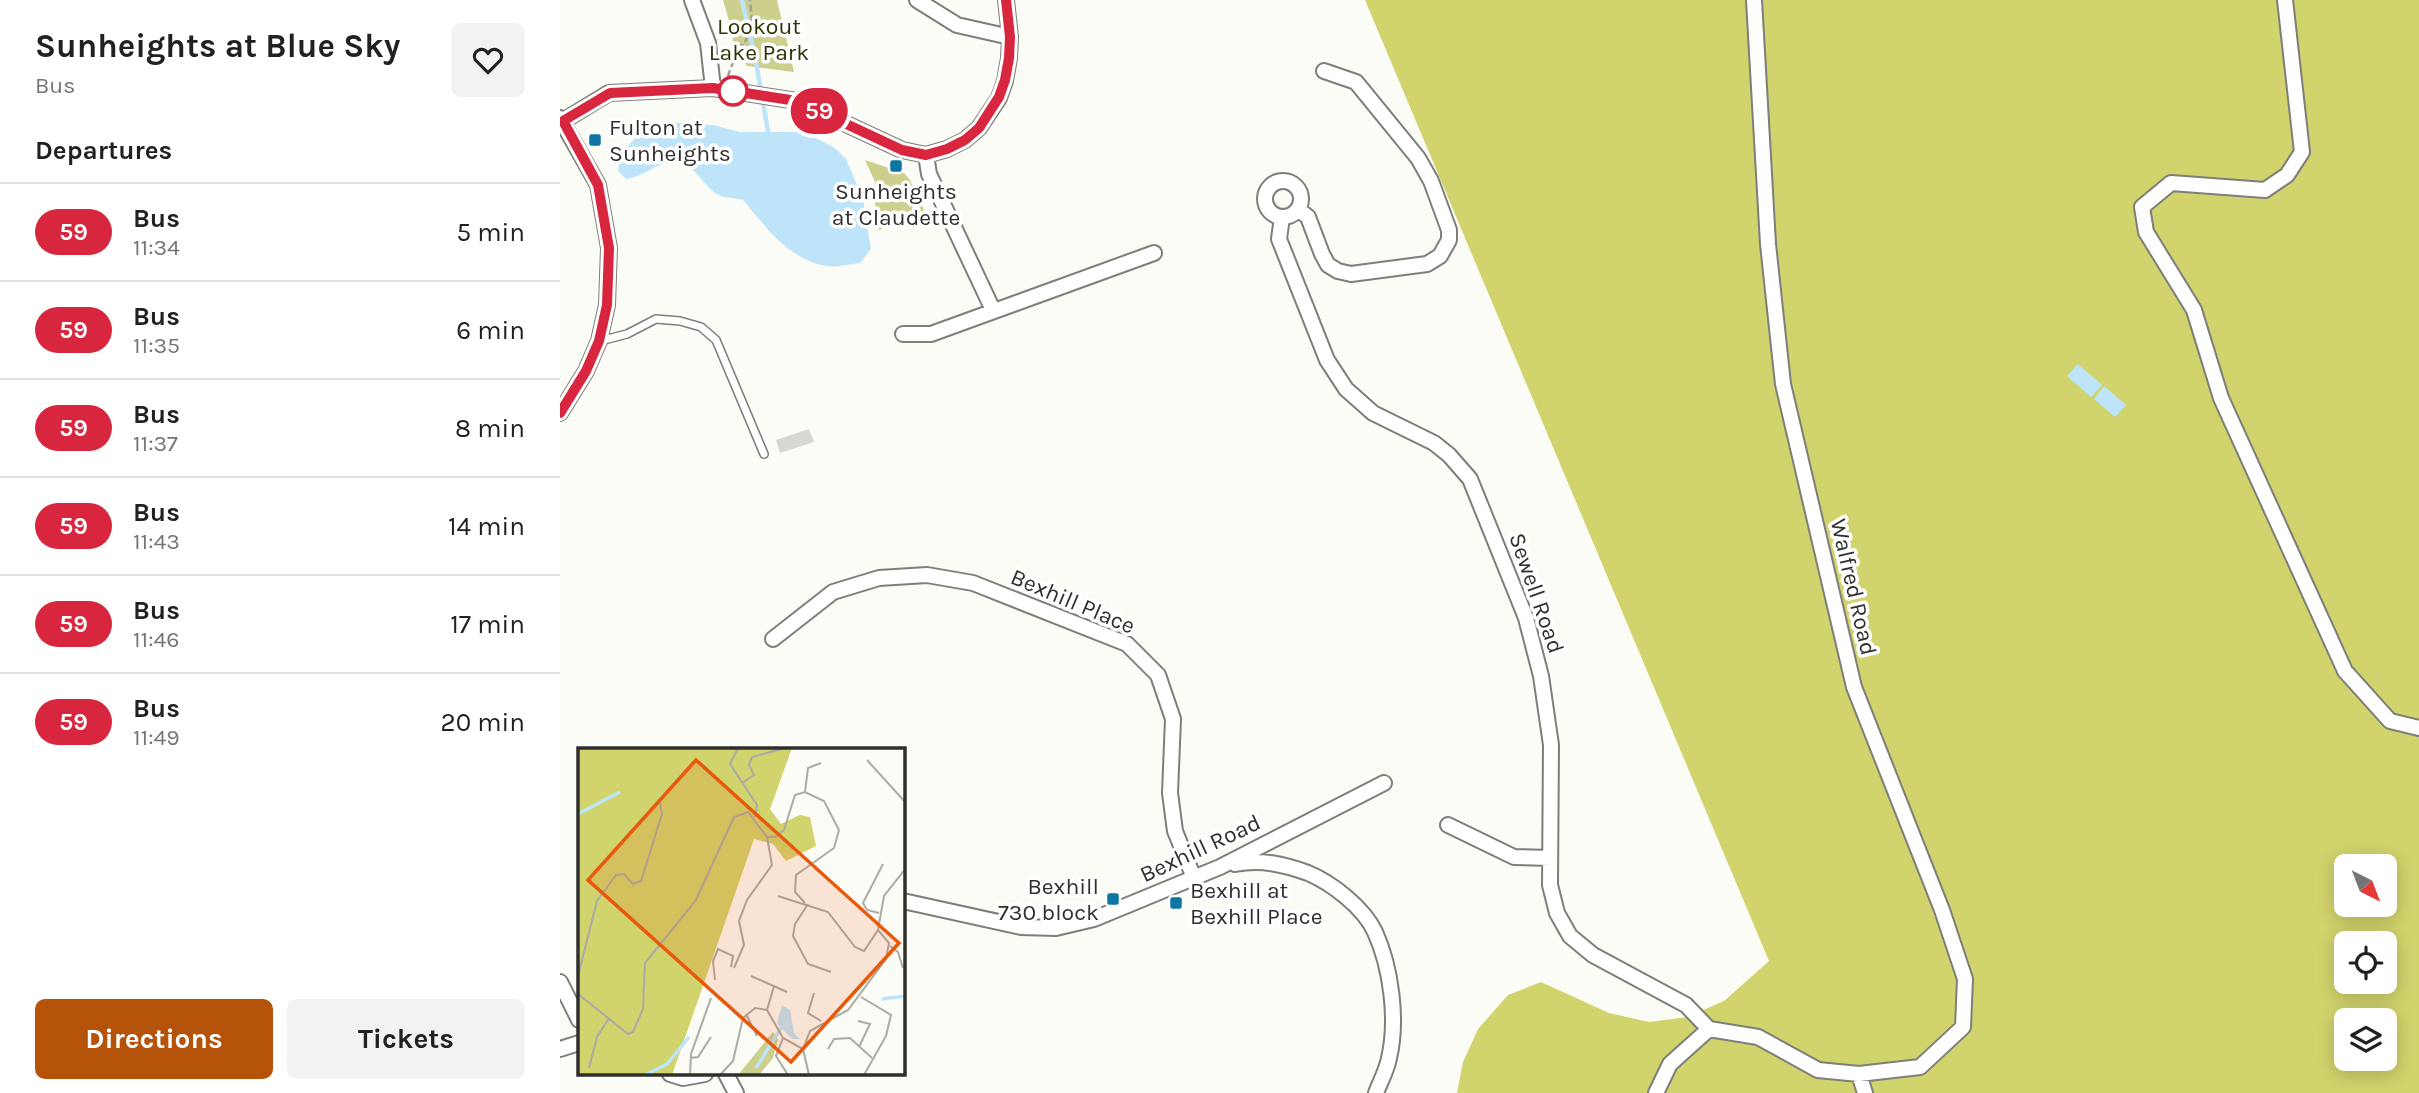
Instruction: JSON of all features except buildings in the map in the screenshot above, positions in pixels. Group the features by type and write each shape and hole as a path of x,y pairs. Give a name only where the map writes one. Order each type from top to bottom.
{"street":[{"path":"692,0 708,43 716,88"},
{"path":"917,0 957,25 1010,37"},
{"path":"560,413 586,371 599,341 607,305 609,248 598,185 561,119 610,93 716,88 797,101 902,150 926,155 965,140 991,113 1005,80 1010,37 1006,0"},
{"name":"Walfred Road","path":"1709,1029 1758,1037 1818,1070 1859,1074 1920,1067 1963,1027 1965,979 1942,910 1854,687 1783,384 1768,244 1754,0"},
{"path":"2285,0 2302,152 2287,175 2265,190 2171,183 2142,207 2146,232 2194,310 2221,398 2345,671 2390,721 2419,728"},
{"path":"1282,217 1294,214 1298,209 1308,217 1328,265 1351,274 1427,264 1440,256 1449,240 1449,230 1436,194 1418,158 1356,82 1324,71"},
{"path":"926,155 929,174 993,310"},
{"name":"Sewell Road","path":"1298,209 1301,196 1294,185 1282,181 1270,187 1265,199 1270,212 1282,217 1279,239 1327,360 1346,389 1373,413 1434,443 1471,479 1527,618 1541,676 1551,745 1550,885 1557,914 1570,936 1593,955 1686,1005 1709,1029"},
{"path":"903,334 931,334 1154,253"},
{"name":"Bexhill Place","path":"773,639 833,592 879,578 927,575 973,583 1127,644 1158,675 1173,719 1170,793 1175,831 1194,878"},
{"name":"Bexhill Road","path":"905,901 1021,927 1056,928 1094,919 1220,867 1384,782"},
{"path":"1448,825 1514,857 1550,858"},
{"path":"1220,867 1250,861 1282,863 1319,878 1349,899 1374,930 1388,970 1393,1014 1389,1058 1376,1093"},
{"path":"560,982 578,1018"},
{"path":"1656,1093 1670,1064 1709,1029"},
{"path":"560,1049 578,1043"},
{"path":"1859,1074 1865,1093"},
{"path":"676,1076 694,1076"},
{"path":"727,1076 736,1093"}],"lane":[{"path":"599,341 626,334 656,319 680,321 701,327 716,340 764,454"}],"path":[{"path":"716,88 727,83 738,46 744,45 748,38 752,21 750,0"}],"green space":[{"name":"Lookout Lake Park","path":"723,0 777,0 794,72 747,66 734,52 732,31"},
{"path":"865,160 904,173 925,212 879,230 874,197 875,182"}],"shaded area":[{"path":"1365,0 2419,0 2419,1093 1457,1093 1463,1062 1478,1029 1508,995 1541,982 1609,1013 1649,1022 1687,1017 1724,1001 1769,961"}],"water":[{"path":"658,125 713,125 740,132 796,132 812,136 835,148 846,159 863,199 871,249 860,263 835,267 814,263 779,241 743,200 715,193 684,164 671,162 626,179 618,171 625,152 633,140 644,131"},
{"path":"2078,364 2102,385 2091,397 2067,376"},
{"path":"2104,386 2126,405 2115,417 2094,399"}],"waterway":[{"path":"742,0 768,131"}],"bus line":[{"name":"59","path":"560,413 586,371 599,341 607,305 609,248 598,185 563,121 610,93 713,88 797,101 880,141 902,150 926,155 965,140 991,113 1005,80 1009,58 1006,0"}],"place":[{"name":"Fulton at Sunheights","path":"595,140"},
{"name":"Sunheights at Claudette","path":"896,166"},
{"name":"Bexhill 730 block","path":"1113,899"},
{"name":"Bexhill at Bexhill Place","path":"1176,903"}]}
